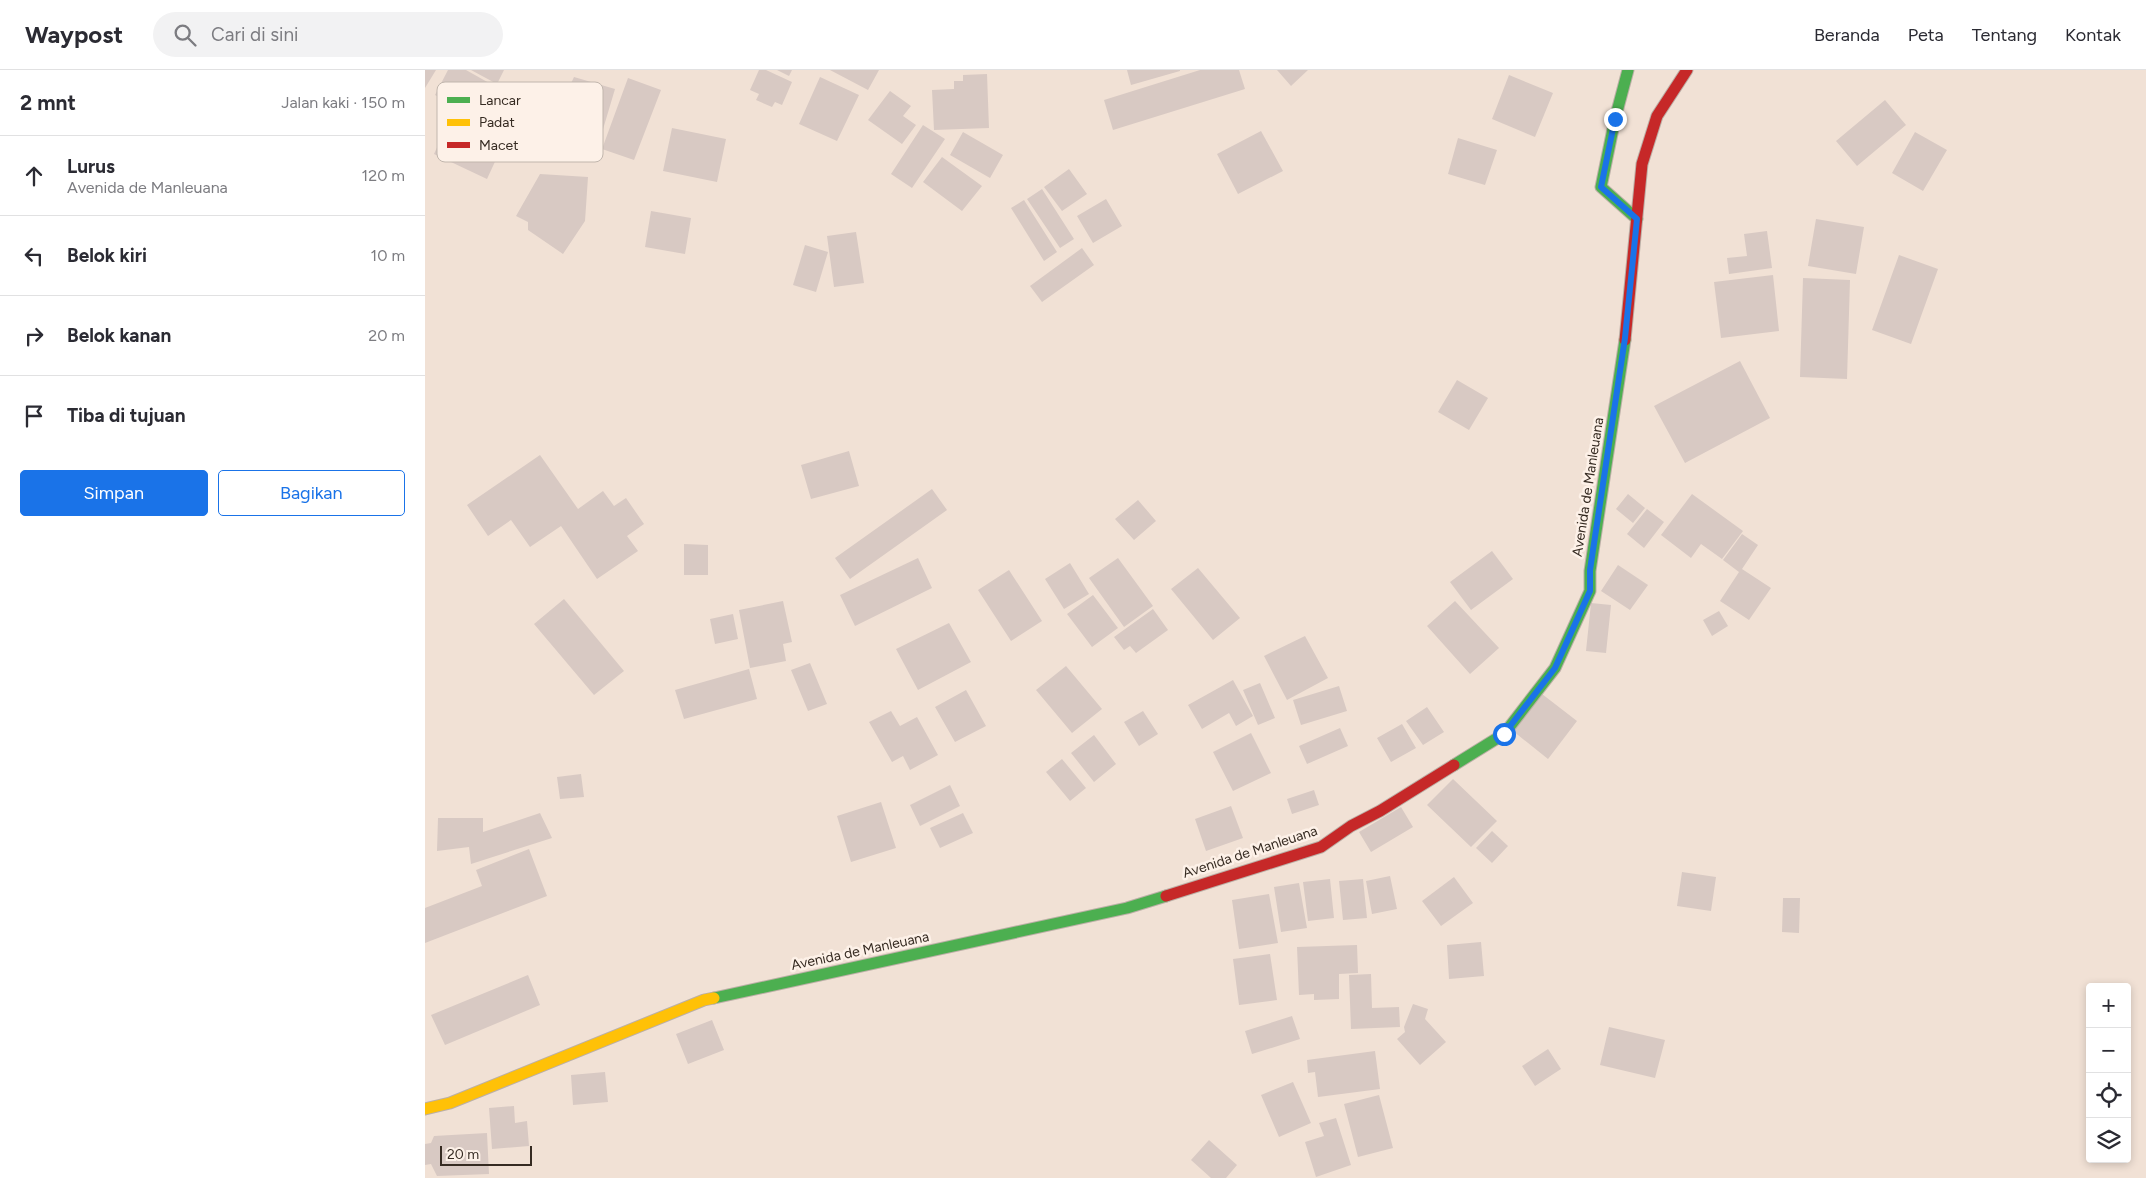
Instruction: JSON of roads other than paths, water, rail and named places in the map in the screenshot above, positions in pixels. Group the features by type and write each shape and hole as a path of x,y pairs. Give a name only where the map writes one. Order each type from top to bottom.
{"street":[{"path":"1628,70 1615,119 1601,187 1637,219"},
{"name":"Avenida de Manleuana","path":"425,1109 450,1102 704,1000 1127,908 1321,847 1351,826 1380,811 1504,734 1555,668 1590,591 1590,570 1625,338 1642,164 1657,116 1687,70"}]}
